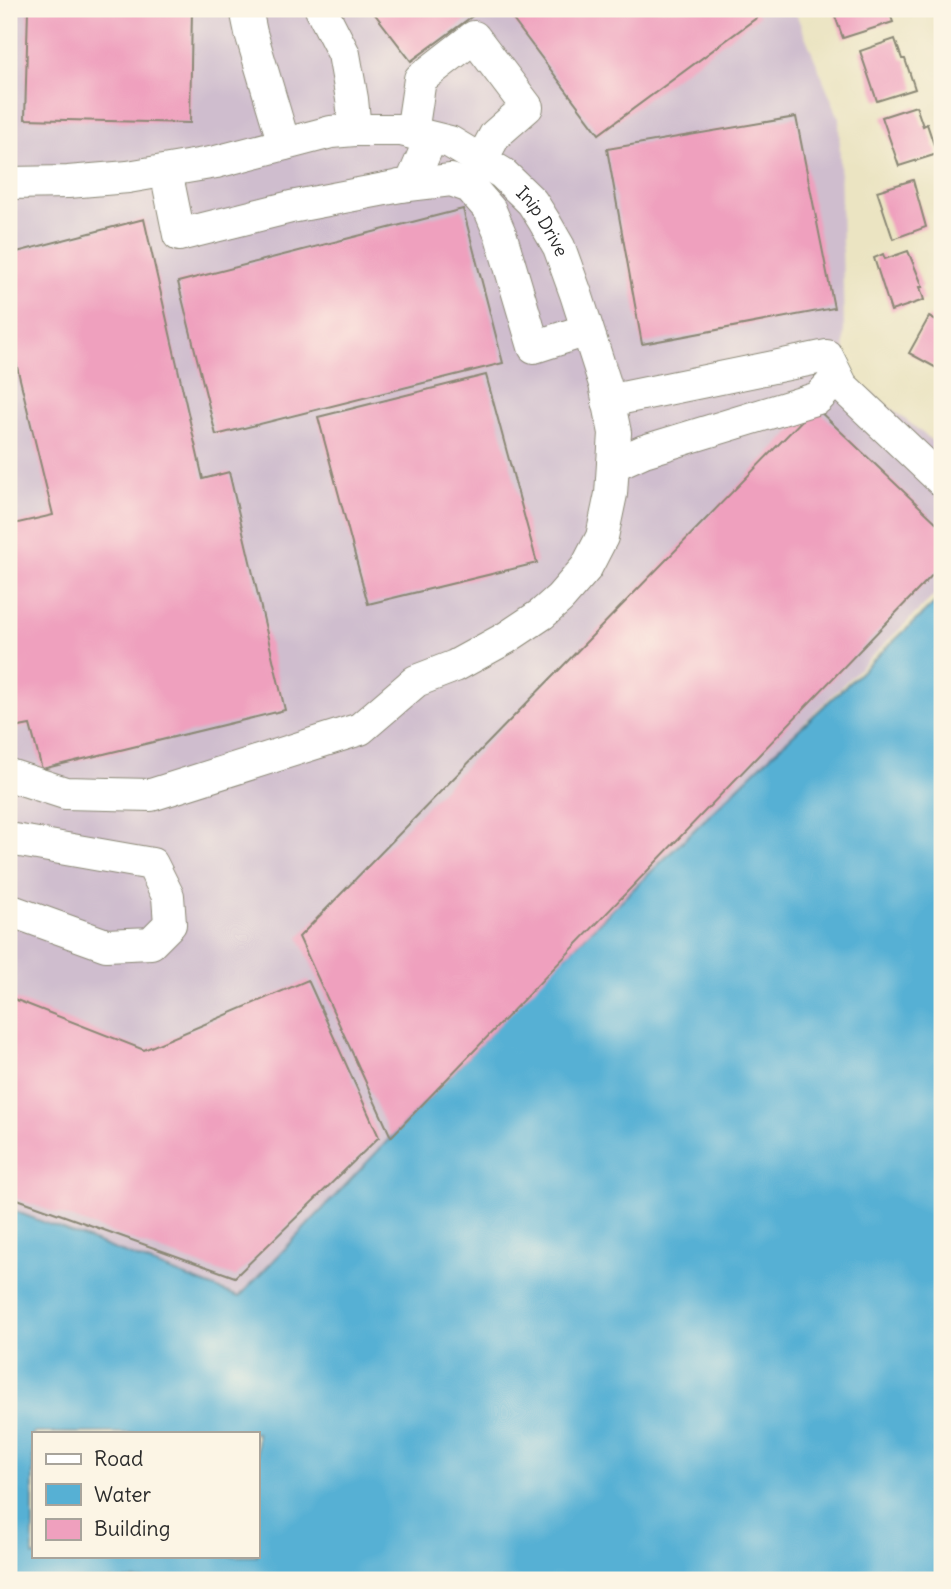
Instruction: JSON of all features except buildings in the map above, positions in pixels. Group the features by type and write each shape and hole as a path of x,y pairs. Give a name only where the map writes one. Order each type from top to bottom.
{"street":[{"path":"246,9 284,144"},
{"path":"321,9 344,54 355,130"},
{"path":"166,171 179,234 291,207 411,184 422,135 420,79 474,37 527,107 495,135 481,160"},
{"name":"Inip Drive","path":"9,183 68,183 166,171 216,162 331,132 401,130 450,142 502,173 532,202 544,220 559,247 587,330 615,433 611,494 602,537 586,568 542,614 506,638 455,666 416,681 360,729 151,795 65,793 9,775"},
{"path":"400,186 451,180 470,187 490,210 501,236 534,347 587,330"},
{"path":"608,401 827,356 837,378 942,481"},
{"path":"613,465 644,451 818,398 837,378"},
{"path":"9,839 152,864 168,896 170,924 151,943 106,945 9,910"}],"shaded area":[{"path":"9,9 794,9 839,118 845,371 942,449 942,588 548,972 239,1297 9,1209"}],"water":[{"path":"942,596 942,1580 9,1580 9,1209 239,1297 548,972 767,759"}]}
